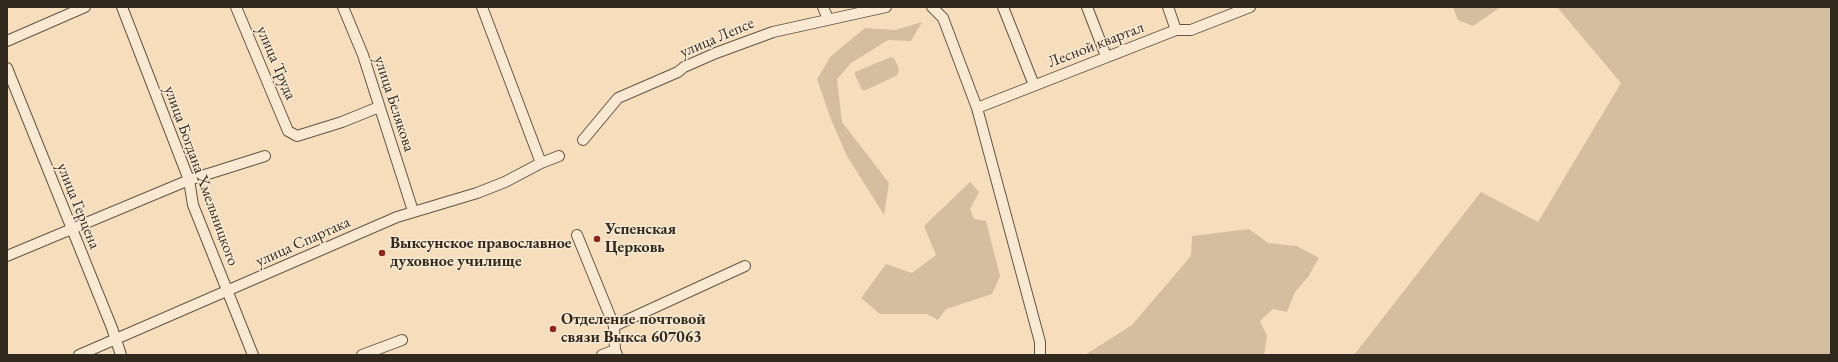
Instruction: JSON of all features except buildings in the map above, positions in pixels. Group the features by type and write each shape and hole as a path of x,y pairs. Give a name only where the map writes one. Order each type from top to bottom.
{"street":[{"path":"7,41 85,7"},
{"name":"улица Богдана Хмельницкого","path":"122,7 189,180 193,205 227,292 254,355"},
{"name":"улица Труда","path":"236,7 288,131 297,136 342,122 379,107"},
{"name":"улица Белякова","path":"343,7 363,55 413,211"},
{"path":"482,7 540,163 559,156"},
{"path":"824,7 828,19"},
{"name":"улица Лепсе","path":"583,140 618,98 748,40 772,32 886,7"},
{"path":"932,7 943,18 977,108 1040,342 1040,355"},
{"path":"1003,7 1034,85"},
{"path":"1087,7 1106,56"},
{"path":"1168,7 1176,30"},
{"name":"Лесной квартал","path":"977,108 1106,56 1176,30 1191,30 1250,7"},
{"name":"улица Герцена","path":"7,68 117,340 121,355"},
{"path":"7,256 189,180 265,156"},
{"name":"улица Спартака","path":"79,355 117,340 413,211 477,193 505,182 540,163"},
{"path":"577,235 614,326 616,353 602,355"},
{"path":"614,326 745,266"},
{"path":"362,355 402,340"}],"shaded area":[{"path":"1453,7 1501,7 1473,26 1458,20"},
{"path":"1557,7 1831,7 1831,355 1354,355 1481,192 1538,222 1621,83"},
{"path":"922,22 911,41 888,40 851,63 837,79 842,122 889,183 884,215 847,156 830,117 817,79 831,56 865,28 895,30"},
{"path":"891,57 894,58 898,67 898,74 866,90 862,90 855,72"},
{"path":"970,182 979,192 970,209 974,219 986,221 1000,276 992,294 946,309 938,320 927,314 880,314 861,298 886,264 912,273 936,255 924,226"},
{"path":"1249,229 1268,243 1297,246 1319,258 1308,277 1295,292 1287,312 1273,309 1260,321 1267,336 1264,355 1085,355 1132,325 1191,256 1192,236"}],"place":[{"name":"Успенская Церковь","path":"597,239"},
{"name":"Выксунское православное духовное училище","path":"382,253"},
{"name":"Отделение почтовой связи Выкса 607063","path":"553,329"}]}
